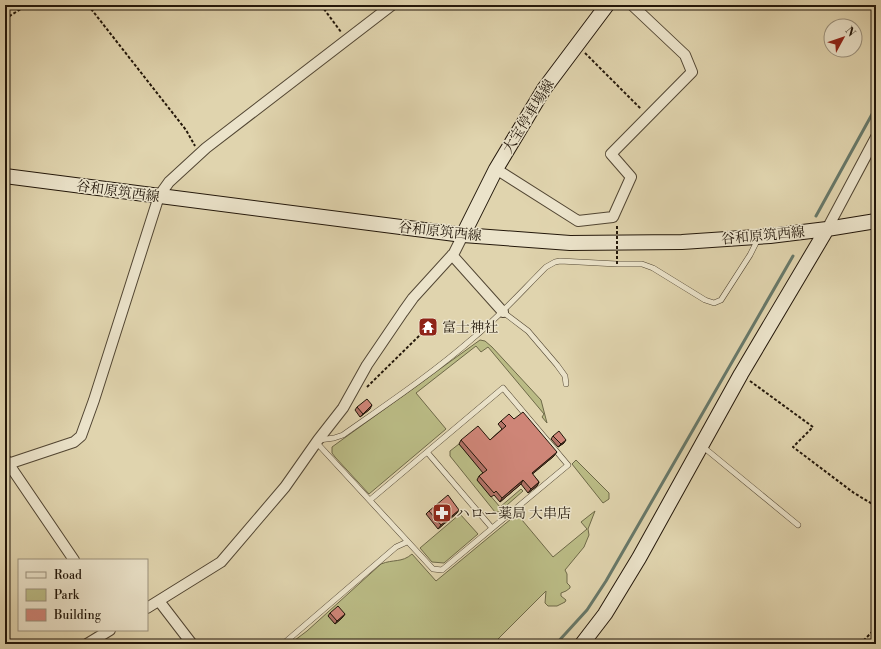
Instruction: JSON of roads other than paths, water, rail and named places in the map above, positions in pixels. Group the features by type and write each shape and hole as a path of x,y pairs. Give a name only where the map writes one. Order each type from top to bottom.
{"main road":[{"name":"大宝停車場線","path":"463,235 496,169 544,89 606,5"},
{"name":"谷和原筑西線","path":"5,176 463,235 570,243 682,242 760,237 827,229 876,221"},
{"path":"582,644 605,614 628,577 741,374 827,229"}],"street":[{"path":"73,559 6,463 74,442 80,436 96,392 159,196 169,182 201,153 392,5"},
{"path":"496,169 578,221 613,217 631,177 611,154 692,72 685,55 632,5"},
{"path":"827,229 876,137"},
{"path":"148,607 221,562 285,487 317,441 343,408 367,366 406,307 452,255 463,235"},
{"path":"452,255 504,312"},
{"path":"159,601 192,644"},
{"path":"87,644 108,631"}],"lane":[{"path":"317,441 343,435 403,393 504,312 546,267 555,262 642,264 654,268 706,300 714,303 720,300 750,255 760,237"},
{"path":"504,312 528,331 565,376 566,384"},
{"path":"317,441 407,542 433,569 442,570 568,465 503,388 370,500"},
{"path":"701,446 798,525"},
{"path":"427,452 492,528"},
{"path":"283,644 396,547 407,542"}],"waterway":[{"path":"816,216 876,107"},
{"path":"556,644 587,610 606,581 793,256"}],"place":[{"name":"富士神社","path":"428,327"},
{"name":"ハロー薬局 大串店","path":"442,513"}]}
